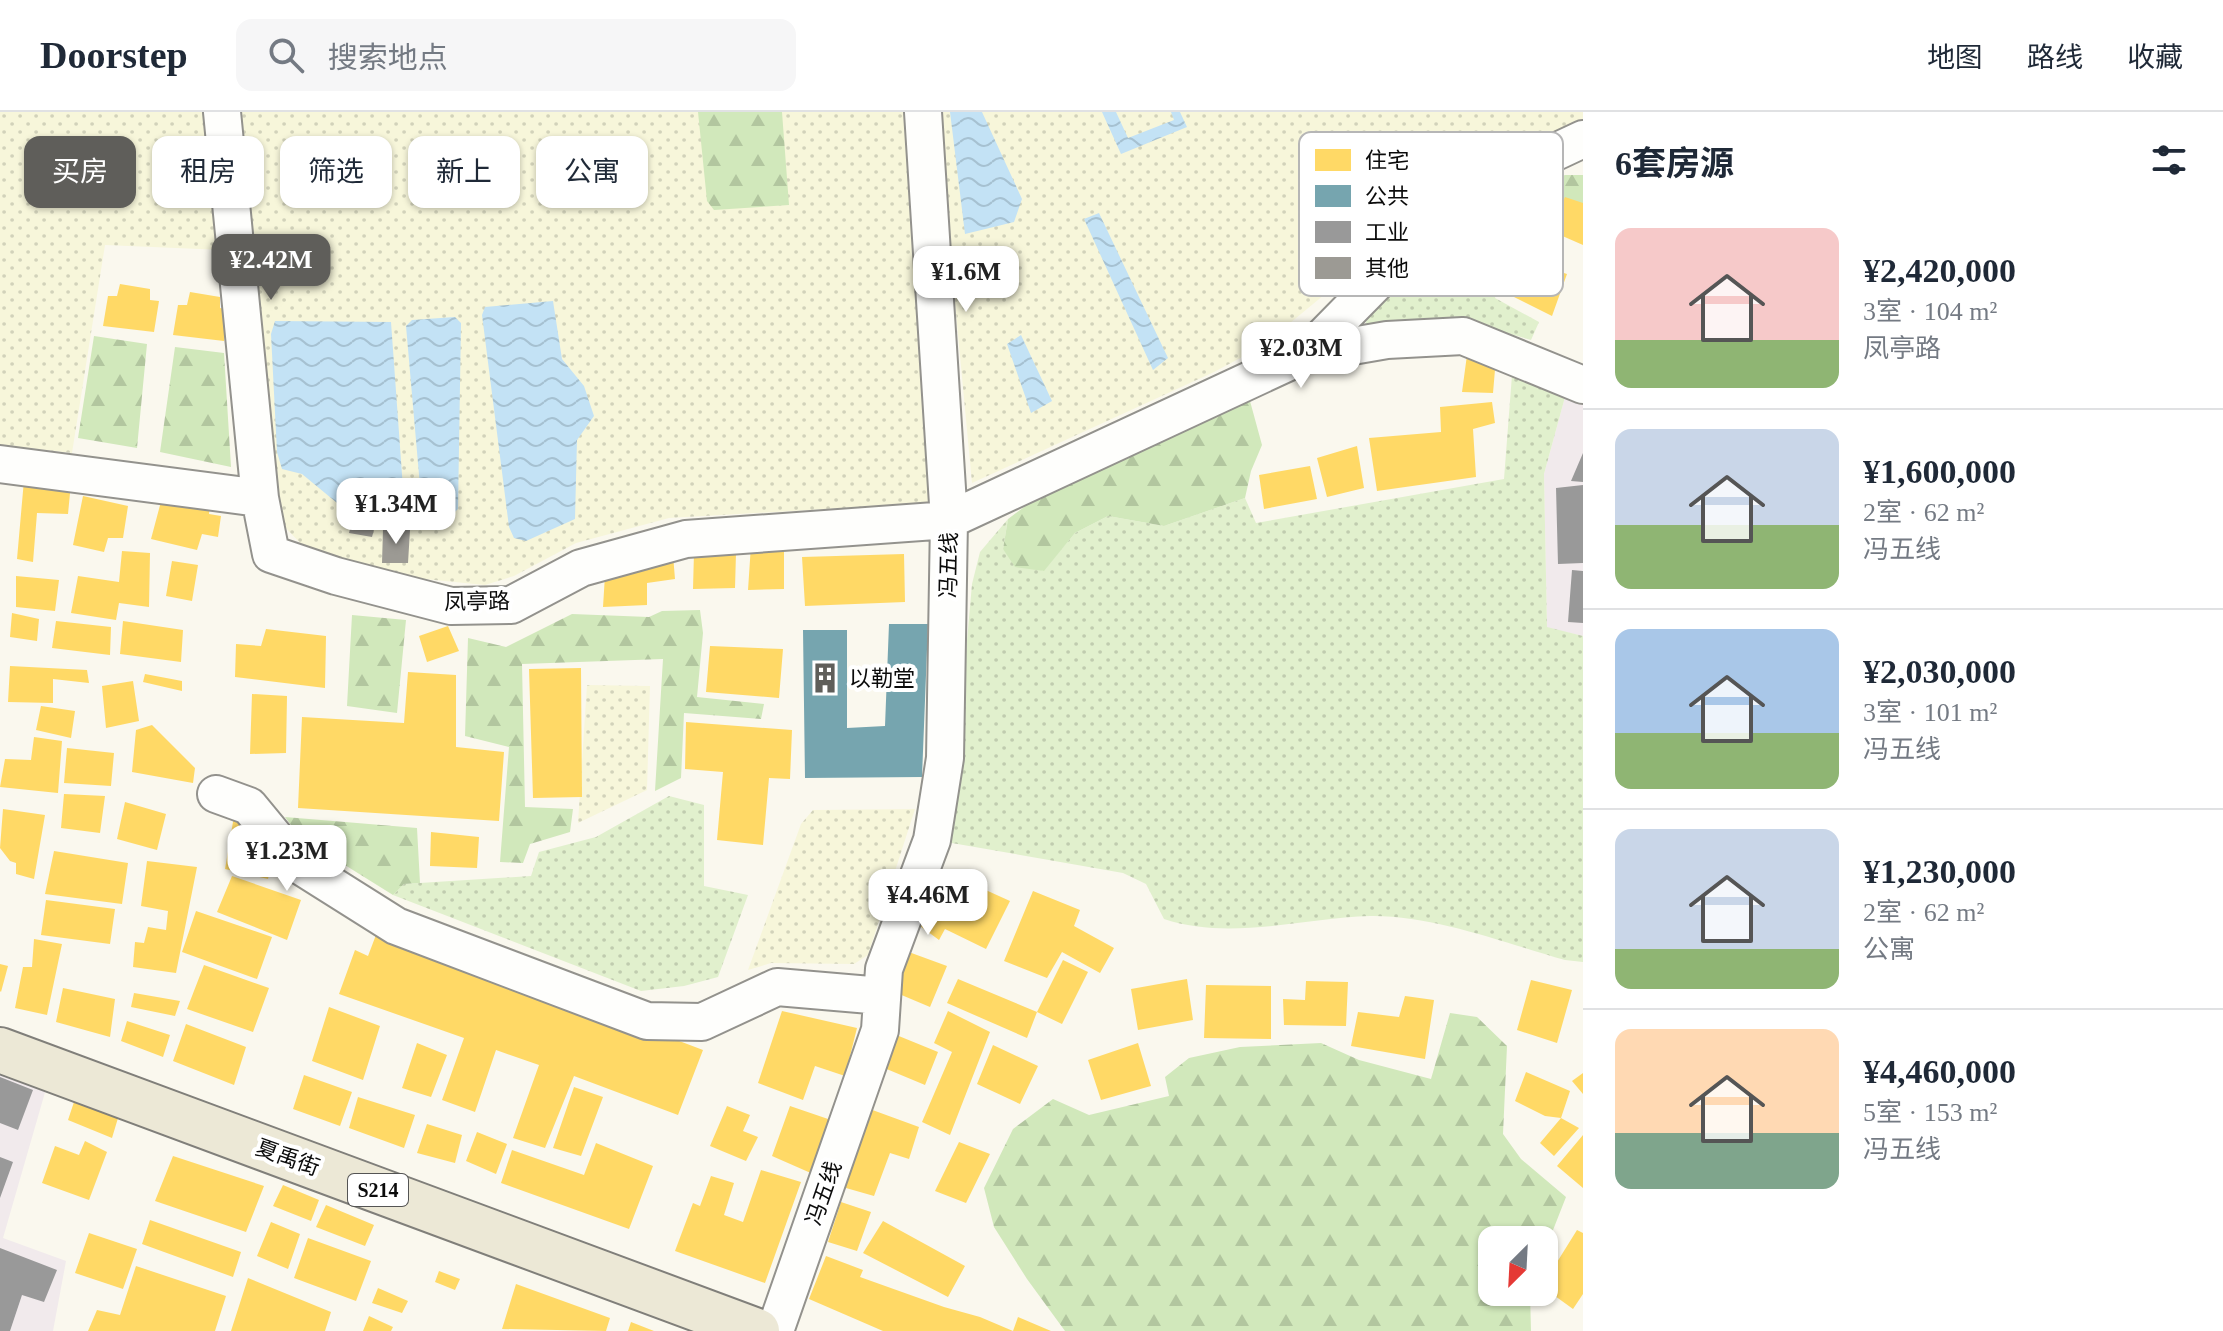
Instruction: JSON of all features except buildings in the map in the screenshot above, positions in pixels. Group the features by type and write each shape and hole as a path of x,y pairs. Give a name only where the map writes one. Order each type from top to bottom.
{"main road":[{"name":"夏禹街","path":"0,1050 757,1331"}],"street":[{"path":"0,464 260,498 222,112"},
{"path":"923,112 949,520"},
{"name":"冯五线","path":"1563,148 1583,139"},
{"name":"冯五线","path":"775,1331 880,1030 884,969 932,840 945,758 949,520 1306,354 1363,296"},
{"path":"1306,354 1387,340 1463,336 1583,385"},
{"name":"凤亭路","path":"260,498 271,554 336,576 451,606 511,605 581,568 686,539 949,520"},
{"path":"216,794 249,806 296,863 396,926 647,1021 702,1022 777,987 882,996"}],"shaded area":[{"path":"1565,397 1583,404 1583,636 1547,628 1544,474"},
{"path":"0,1065 48,1082 3,1238 66,1261 53,1331 0,1331"}],"green space":[{"path":"0,112 209,112 211,136 152,136 152,208 219,208 223,250 105,245 72,453 0,445"},
{"path":"240,112 903,112 935,488 931,503 669,518 576,543 514,576 485,585 395,576 329,559 301,544 283,525 273,501 248,208 264,208 264,136 242,136"},
{"path":"698,112 782,112 789,205 714,210 707,201"},
{"path":"937,112 1583,112 1583,120 1555,132 1299,132 1299,296 1323,296 1261,347 1214,372 972,483"},
{"path":"1583,175 1583,204 1563,207 1563,176"},
{"path":"1383,296 1496,296 1539,322 1531,340 1466,321 1365,326"},
{"path":"94,336 147,344 137,448 78,438"},
{"path":"175,347 224,353 231,467 160,452"},
{"path":"1512,375 1565,397 1544,474 1547,627 1583,636 1583,962 1565,960 1444,925 1394,917 1370,916 1240,928 1189,925 1164,919 1146,884 1123,873 946,842 957,802 972,584 980,552 1008,519 1003,549 1043,571 1075,533 1108,516 1164,526 1245,498 1256,523 1504,479"},
{"path":"1250,401 1262,445 1251,471 1245,498 1164,526 1108,516 1075,533 1044,571 1015,567 1003,549 1008,519 1047,490"},
{"path":"700,610 703,633 697,697 764,704 761,719 684,713 681,778 655,791 663,659 522,664 525,807 573,809 570,832 530,844 523,863 500,862 509,747 465,736 468,638 506,647 572,614 649,617 662,611"},
{"path":"352,615 406,620 397,713 347,706"},
{"path":"587,685 650,686 647,790 578,823"},
{"path":"669,796 704,805 704,886 748,895 718,977 684,986 641,991 393,895 404,884 531,876 539,852 596,837"},
{"path":"915,809 868,955 854,964 771,963 748,970 801,824 813,810"},
{"path":"285,817 417,828 420,883 404,884 393,895 300,837"},
{"path":"1450,1013 1477,1017 1507,1046 1503,1134 1521,1159 1566,1197 1555,1226 1478,1226 1478,1306 1530,1306 1531,1331 1065,1331 994,1227 984,1188 1013,1129 1053,1099 1089,1115 1169,1096 1165,1077 1189,1058 1240,1047 1321,1043 1359,1060 1431,1079"}],"water":[{"path":"950,112 982,112 1022,199 1014,222 965,234"},
{"path":"1102,112 1116,112 1128,138 1174,120 1171,112 1180,112 1187,127 1121,154"},
{"path":"1099,213 1168,358 1153,370 1084,219"},
{"path":"553,301 562,359 584,386 594,416 577,440 575,519 526,541 514,538 509,527 482,315 485,307"},
{"path":"455,317 461,323 458,509 445,521 426,520 422,509 406,326 412,320"},
{"path":"275,321 391,322 405,516 386,511 348,512 302,474 282,469 277,452 271,334"},
{"path":"1021,335 1052,401 1031,413 1007,344"}],"place":[{"name":"以勒堂","path":"825,678"}]}
